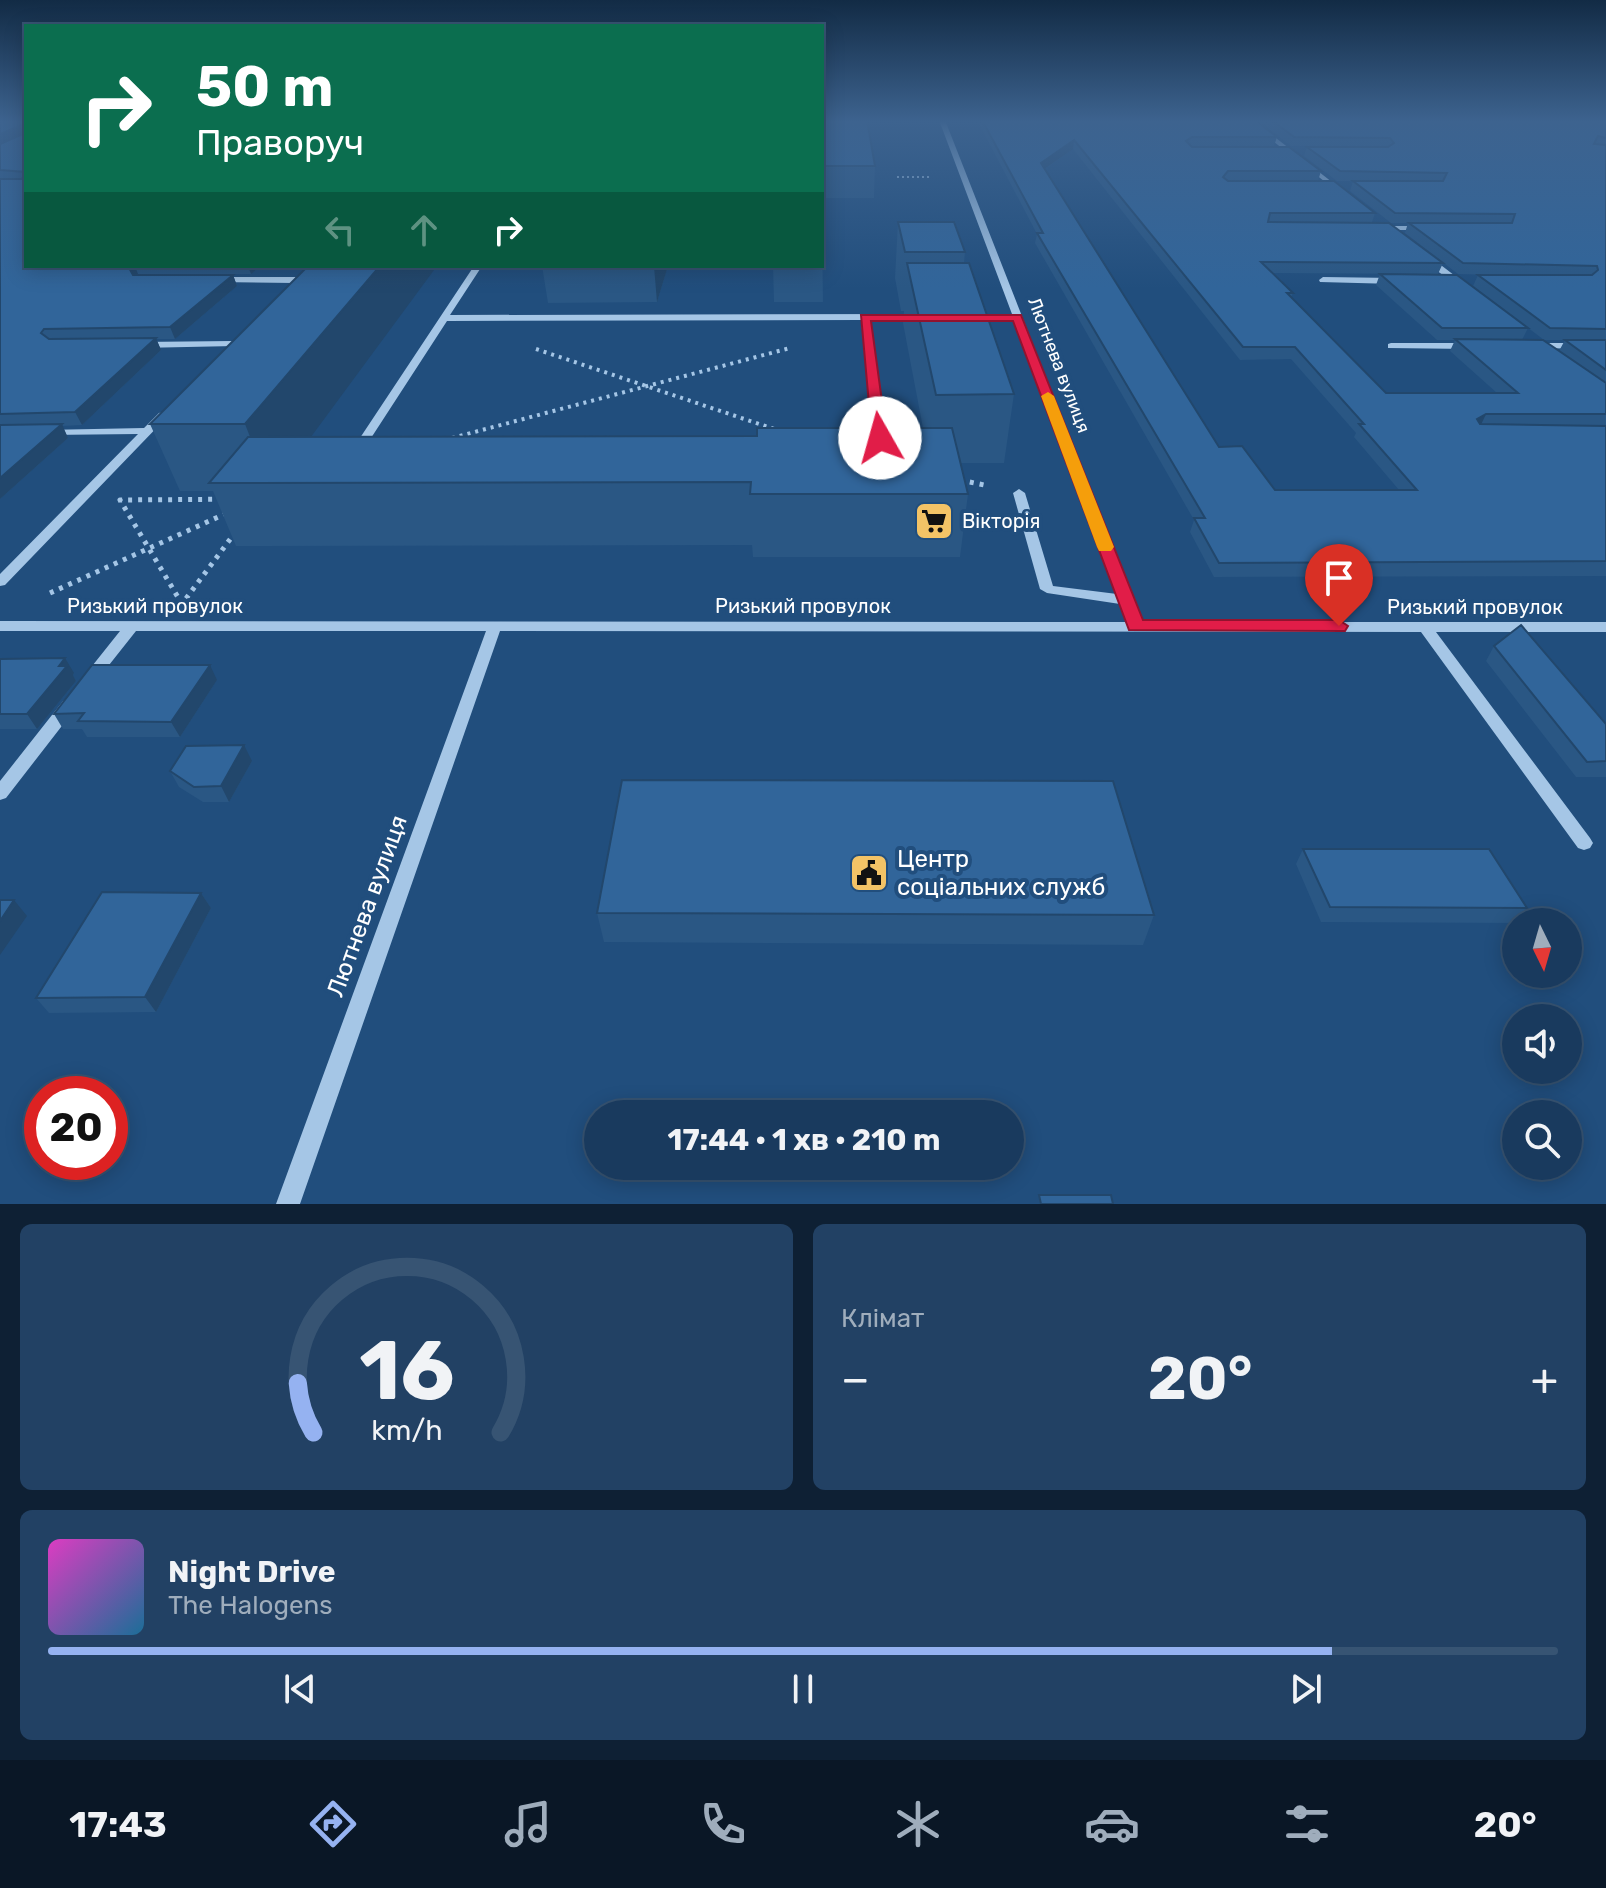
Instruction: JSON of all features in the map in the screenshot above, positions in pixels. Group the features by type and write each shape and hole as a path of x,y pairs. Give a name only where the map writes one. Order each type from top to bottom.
{"street":[{"name":"Лютнева вулиця","path":"963,176 1136,626"},
{"path":"1320,176 1333,186"},
{"path":"1318,186 1346,190"},
{"path":"1375,224 1388,228 1432,228"},
{"path":"1388,228 1399,237"},
{"path":"1422,254 1456,281"},
{"path":"363,467 347,467 477,268"},
{"path":"201,280 298,276 285,291"},
{"path":"1323,280 1412,281"},
{"path":"1441,281 1469,285"},
{"path":"865,317 883,466"},
{"path":"444,318 928,317"},
{"path":"959,317 1017,317"},
{"path":"222,355 243,334"},
{"path":"1526,341 1551,354"},
{"path":"129,345 232,344"},
{"path":"1391,346 1480,346"},
{"path":"1540,346 1606,346"},
{"path":"0,582 168,409"},
{"path":"29,432 147,431"},
{"path":"1019,493 1047,589 1126,600"},
{"name":"Ризький провулок","path":"0,626 1606,627"},
{"path":"0,793 132,626"},
{"name":"Лютнева вулиця","path":"288,1204 495,626"},
{"path":"1425,627 1584,843"}],"path":[{"path":"897,177 944,177"},
{"path":"531,347 780,431"},
{"path":"437,442 793,347"},
{"path":"246,505 270,494"},
{"path":"260,499 182,604 120,500 260,499"},
{"path":"38,599 232,511"}],"building":[{"path":"24,176 24,268 129,268 133,275 233,275 170,327 44,329 41,333 49,339 156,338 75,412 0,414 0,179 22,179"},
{"path":"1012,176 1049,176 1219,447 1242,446 1275,490 1417,490 1359,424 1364,424 1295,347 1243,347 1104,176 1224,176 1228,181 1334,181 1375,213 1270,213 1268,222 1389,223 1443,263 1261,262 1293,293 1287,293 1386,393 1518,393 1455,339 1543,340 1606,383 1606,414 1486,414 1477,419 1480,424 1606,426 1606,561 1219,563 1194,518 1205,518 1037,233 1043,233"},
{"path":"1445,176 1606,176 1606,329 1550,328 1478,275 1592,275 1598,270 1597,266 1463,263 1409,223 1512,223 1515,214 1395,213 1353,181 1443,181"},
{"path":"898,222 954,222 965,252 905,252"},
{"path":"907,263 969,263 1014,394 936,395"},
{"path":"306,268 378,268 245,424 150,424"},
{"path":"1380,274 1457,275 1528,328 1442,328"},
{"path":"1565,340 1606,340 1606,370"},
{"path":"62,424 0,478 0,425"},
{"path":"757,428 952,428 968,494 750,494 751,482 209,483 248,437 757,436"},
{"path":"1521,625 1606,724 1606,761 1587,762 1494,646"},
{"path":"65,658 59,666 67,666 27,714 0,714 0,659"},
{"path":"92,665 210,665 171,722 78,721 84,713 54,714"},
{"path":"244,745 221,786 194,787 170,771 186,746"},
{"path":"622,780 1113,781 1154,915 597,913"},
{"path":"1303,849 1489,849 1527,908 1330,907"},
{"path":"102,892 201,893 145,997 36,998"},
{"path":"0,900 14,900 0,921"},
{"path":"1039,1195 1111,1195 1113,1204 1041,1204"}],"slow traffic":[{"path":"1048,396 1105,547"}],"place":[{"name":"Вікторія","path":"934,521"},
{"name":"Центр соціальних служб","path":"869,873"}],"route":[{"path":"880,438 865,317 1017,317 1136,626 1339,626"}]}
